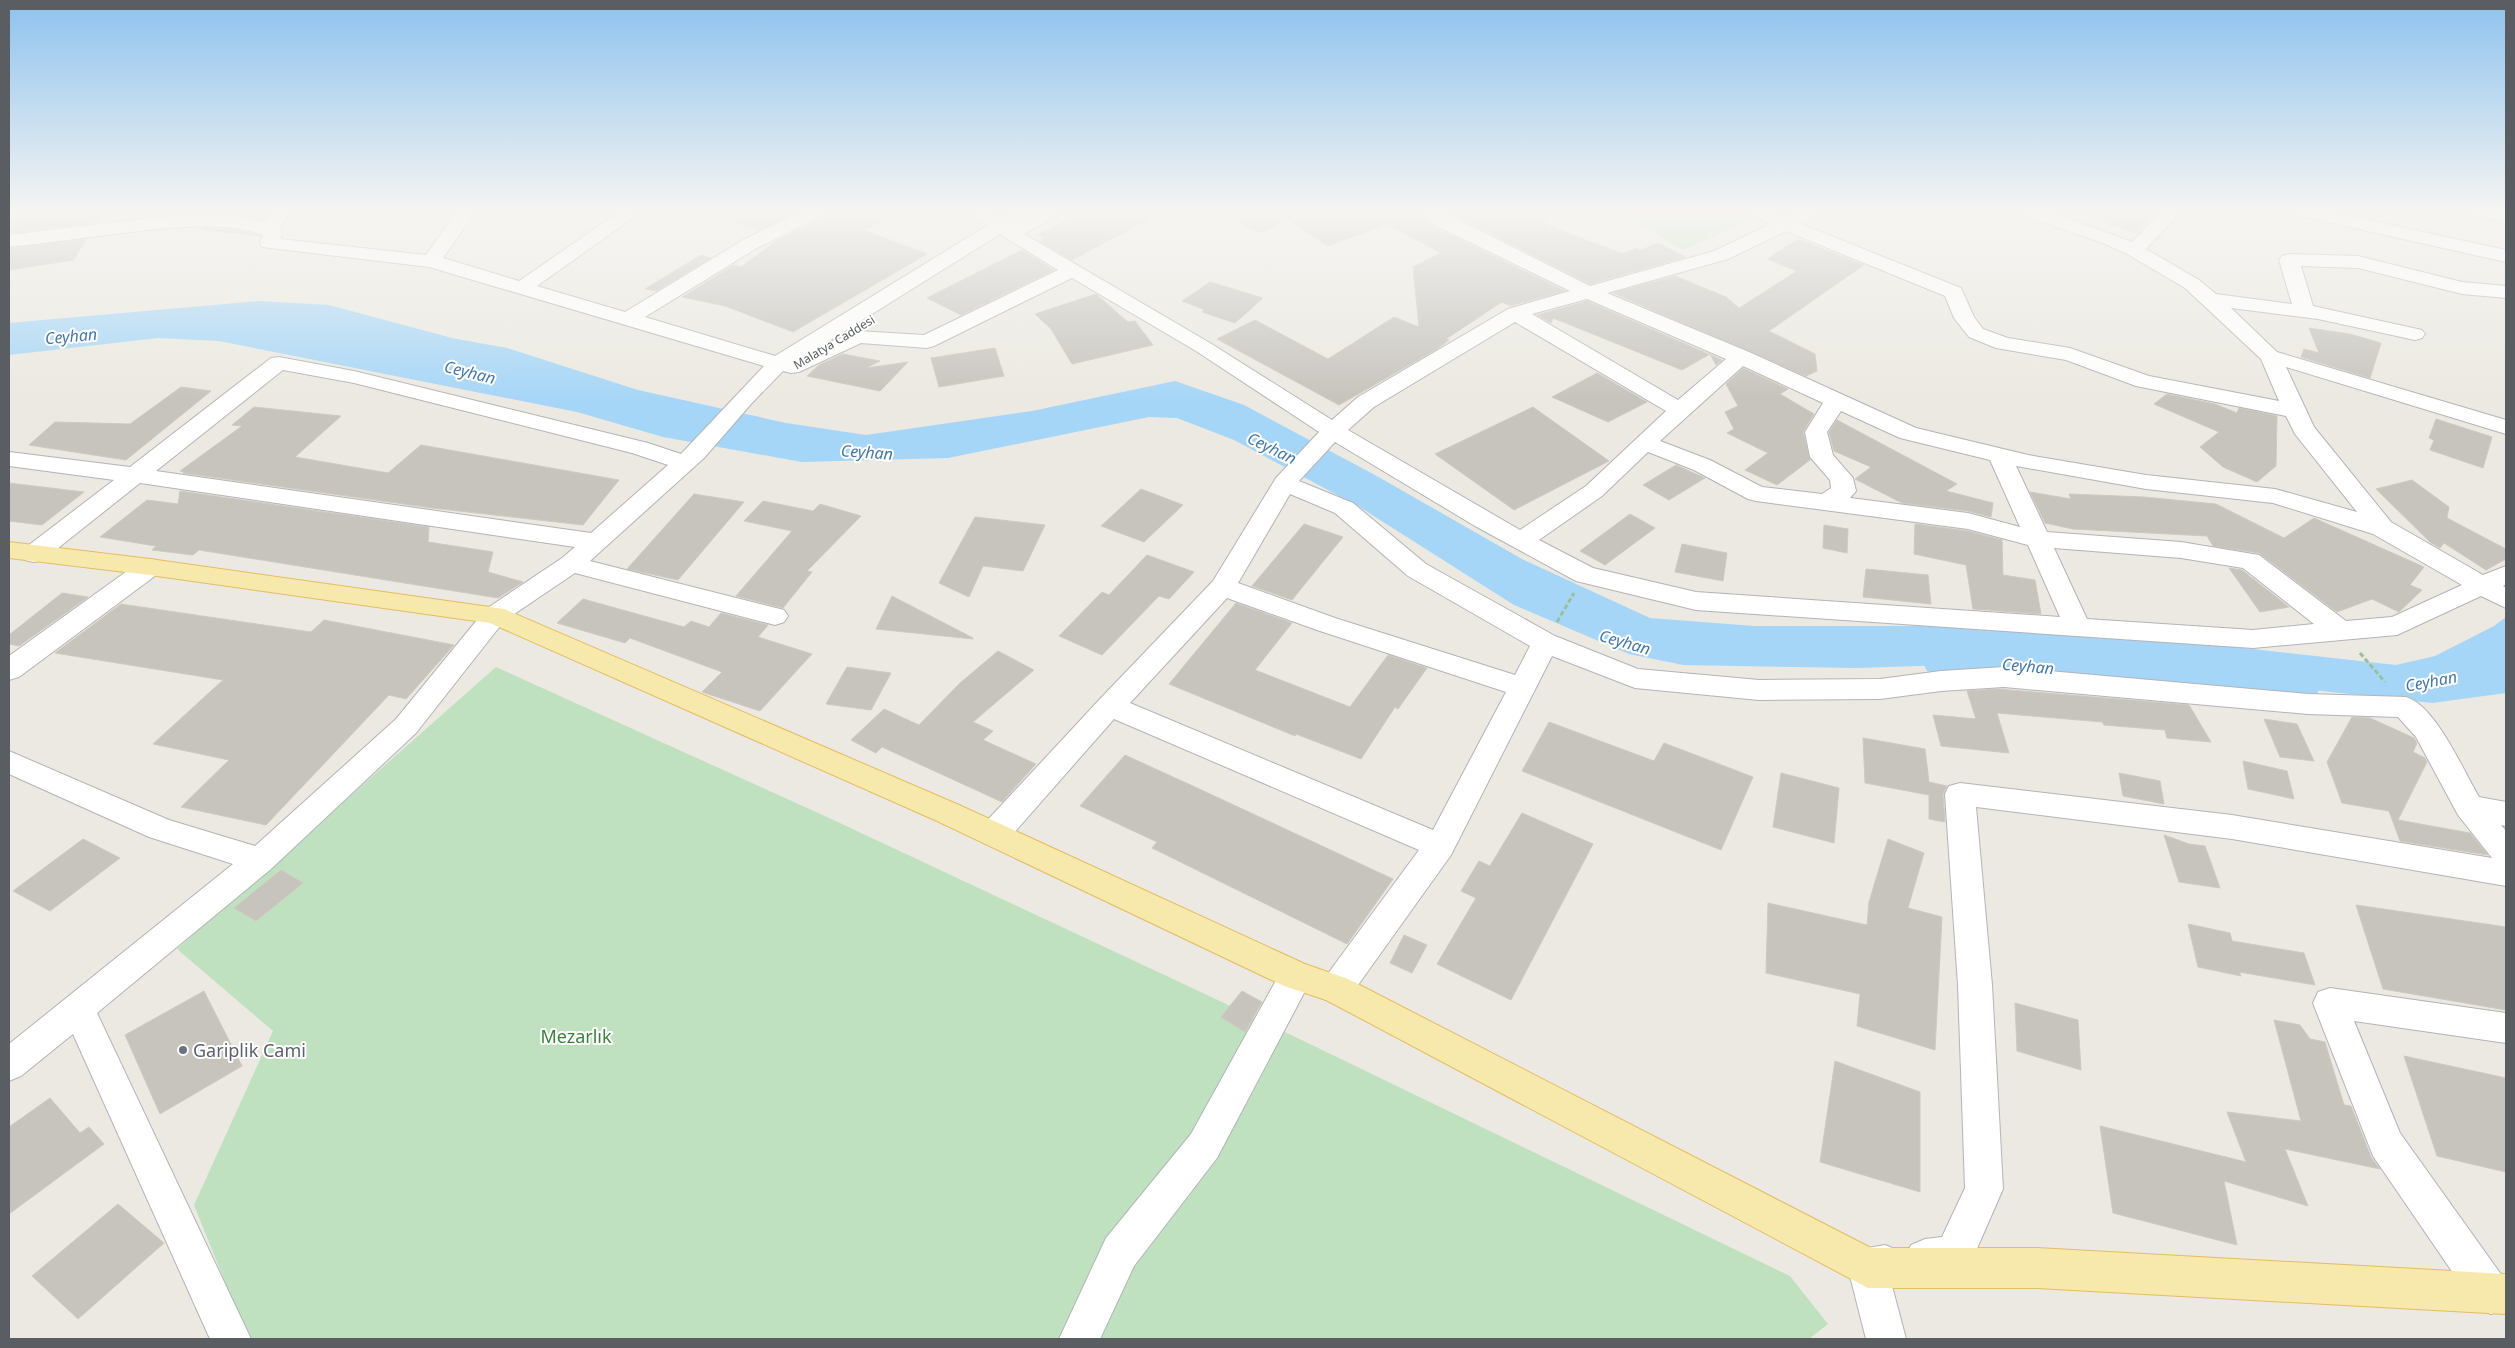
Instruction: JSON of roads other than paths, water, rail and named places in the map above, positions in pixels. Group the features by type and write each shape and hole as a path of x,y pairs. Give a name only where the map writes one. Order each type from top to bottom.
{"main road":[{"path":"9,550 150,567 496,615 994,834 1296,976 1336,989 1868,1268 2037,1268 2499,1294"}],"street":[{"path":"471,273 786,364 858,337 927,342 1068,273"},
{"path":"521,288 543,273"},
{"path":"628,319 703,273"},
{"name":"Malatya Caddesi","path":"9,1065 260,860 406,726 496,615 571,564 690,458 743,399 786,364 934,273"},
{"path":"1079,273 1203,347 1328,436 1584,576 1696,601 2253,639 2397,626 2481,584 2506,574"},
{"path":"1551,273 1585,291 1741,357 1908,433 2000,456 2146,482 2275,496 2382,528 2506,599"},
{"path":"994,834 1110,706 1223,587 1284,483 1328,436 1366,402 1514,313 1652,273"},
{"path":"1906,273 1954,292 1964,318 1976,333 2003,344 2070,354 2144,382 2294,411"},
{"path":"2173,273 2192,284 2210,299 2270,356 2302,429 2382,528"},
{"path":"2293,273 2304,311"},
{"path":"2402,273 2462,288 2506,292"},
{"path":"2210,299 2304,311 2415,334"},
{"path":"1514,313 1680,410"},
{"path":"2270,356 2439,405 2506,427"},
{"path":"1521,541 1594,491 1680,410 1741,357"},
{"path":"34,554 136,476 279,362 392,386 640,448 690,458"},
{"path":"1826,502 1844,491 1842,478 1822,457 1816,432 1836,400"},
{"path":"1644,443 1702,466 1741,484 1756,494 1968,521 2036,539 2181,550 2250,560 2342,632"},
{"path":"2000,456 2078,628"},
{"path":"9,459 596,542"},
{"path":"1284,483 1344,508 1417,570 1545,643 1635,678 1759,690 1880,689 1941,681 2004,677 2308,704 2406,707 2426,730 2469,807 2506,853"},
{"path":"571,564 776,616"},
{"path":"9,670 150,567"},
{"path":"1223,587 1326,624 1522,687"},
{"path":"1336,989 1440,846 1545,643"},
{"path":"1110,706 1440,846"},
{"path":"9,762 160,829 260,860"},
{"path":"1886,1339 1868,1268 1954,1255 1984,1190 1976,985 1960,794 2232,827 2506,873"},
{"path":"2469,807 2506,814"},
{"path":"1079,1339 1120,1252 1204,1146 1296,976"},
{"path":"2499,1294 2386,1144 2330,1004 2506,1028"},
{"path":"78,1008 231,1339"}],"water":[{"path":"259,301 329,305 452,338 507,348 638,390 786,423 866,435 1032,411 1175,381 1244,405 1375,475 1522,559 1650,618 1754,626 1952,626 2199,643 2396,665 2435,656 2494,626 2506,617 2506,693 2432,703 2120,669 1983,664 1856,668 1683,665 1629,654 1514,605 1358,506 1234,440 1177,418 1149,417 948,458 802,462 663,437 577,412 219,341 158,338 9,355 9,323"}],"waterway":[{"name":"Ceyhan","path":"1944,659 2171,678 2299,683"}],"place":[{"name":"Gariplik Cami","path":"183,1050"}],"park label":[{"name":"Mezarlık","path":"576,1036"}]}
